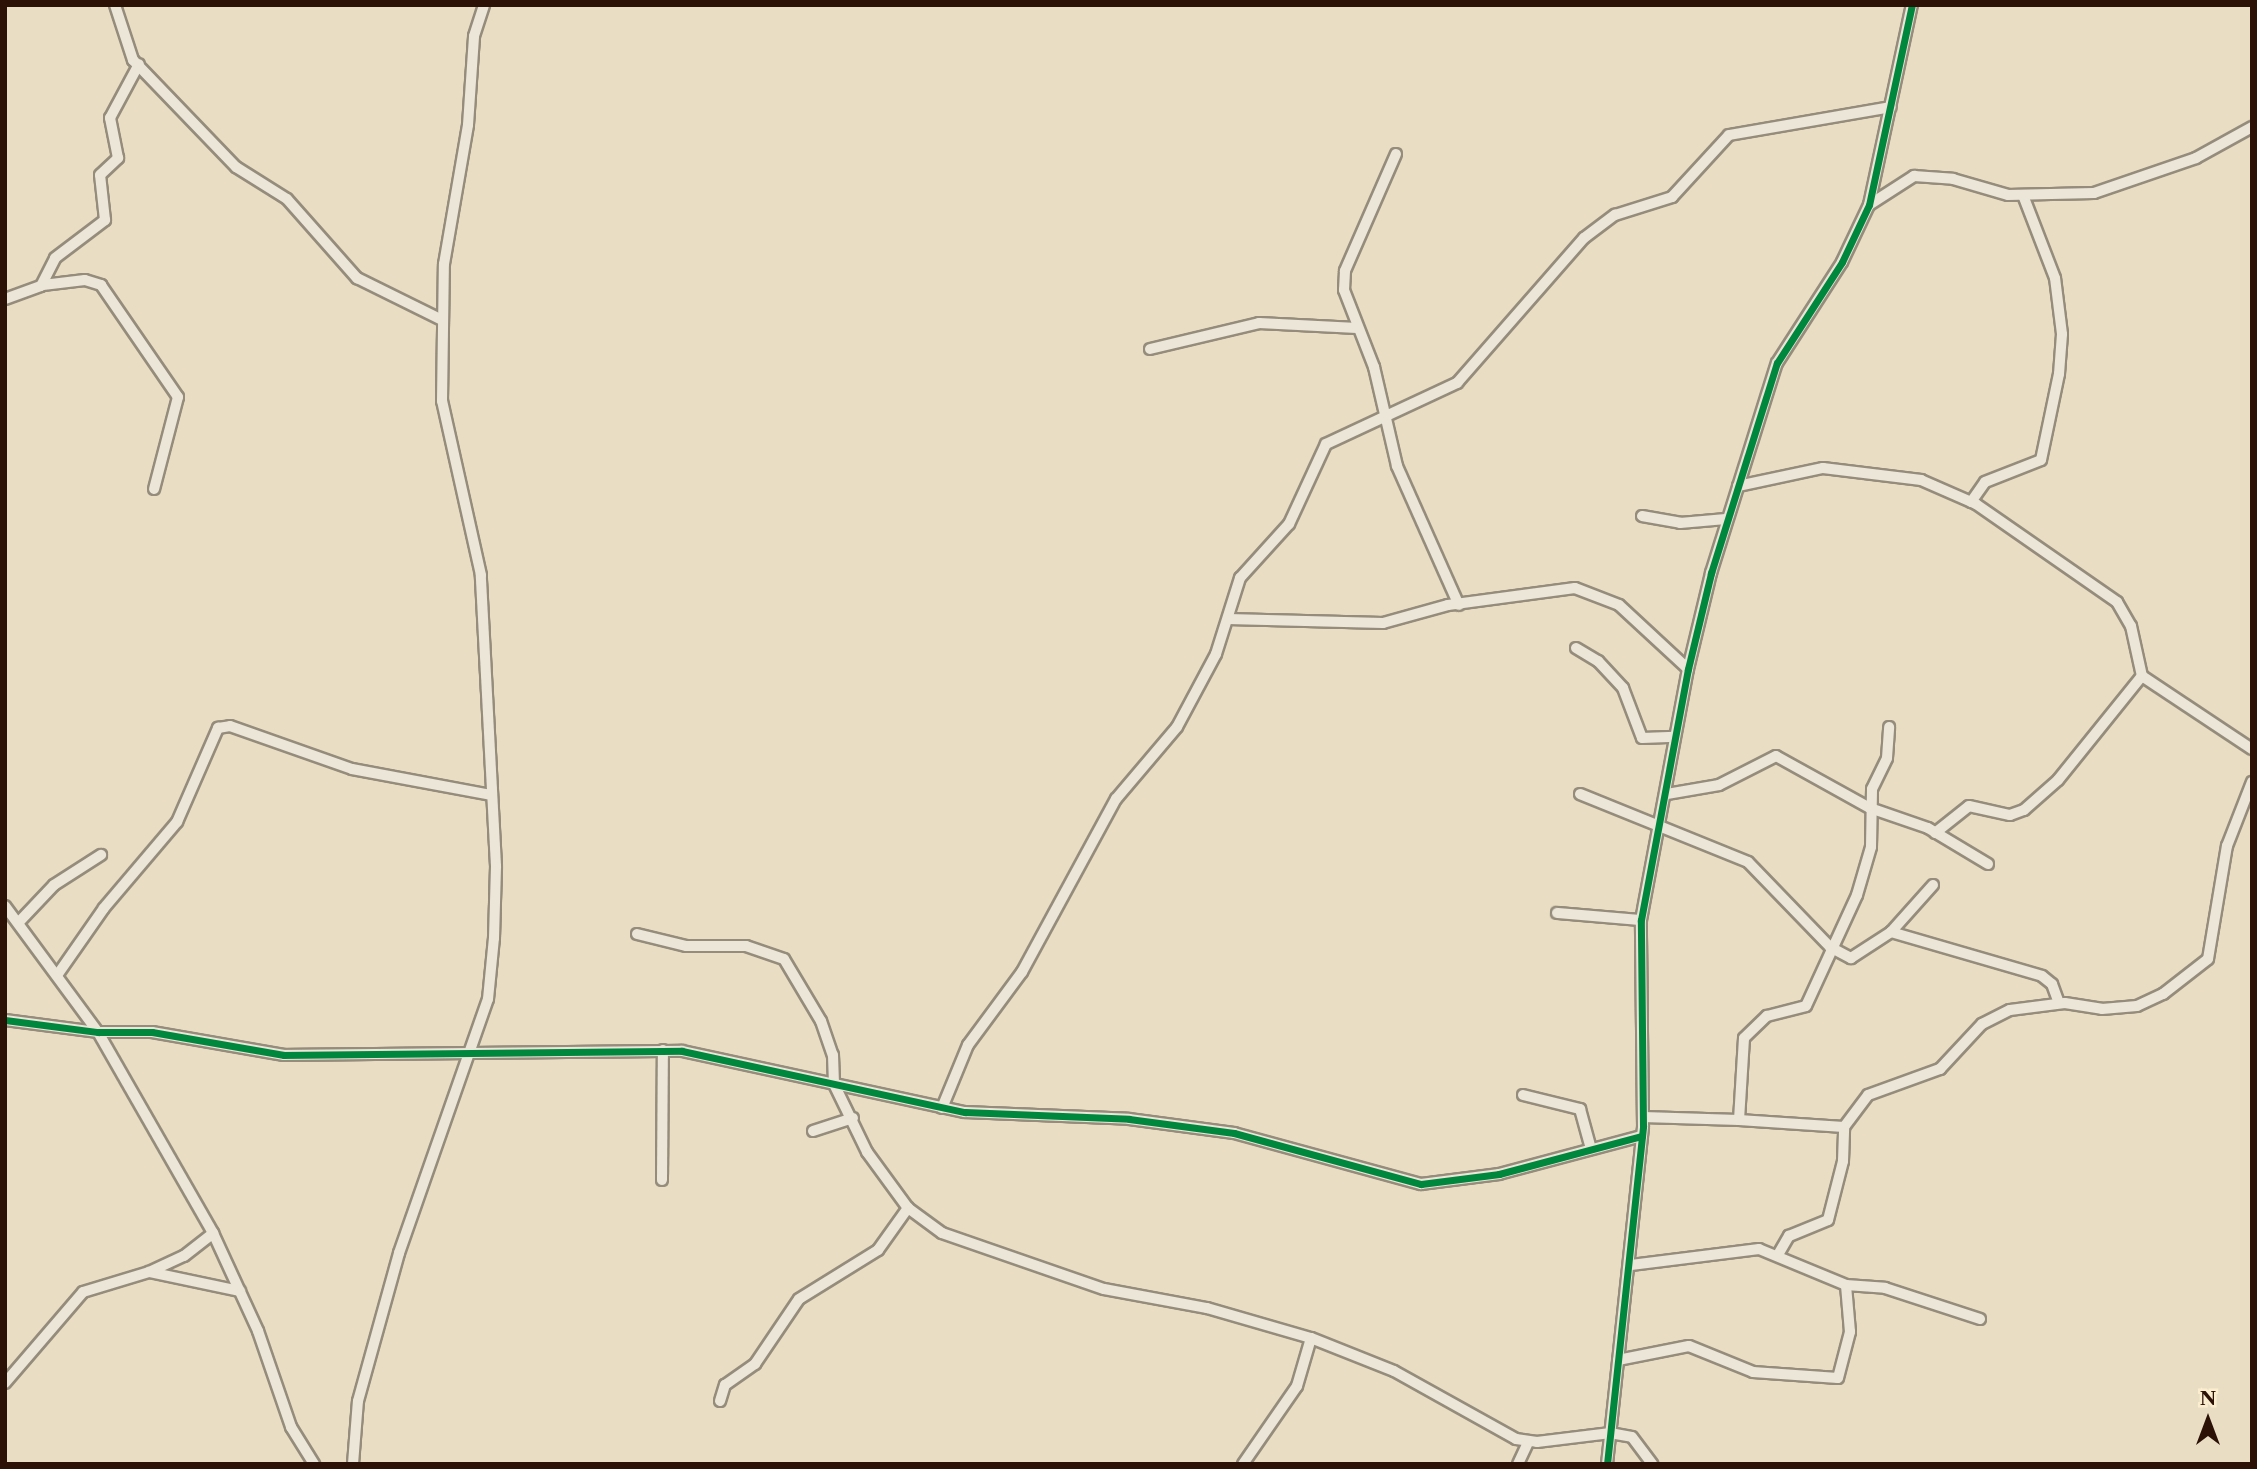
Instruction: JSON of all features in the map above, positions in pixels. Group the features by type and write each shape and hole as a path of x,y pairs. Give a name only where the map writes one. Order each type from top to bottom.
{"street":[{"path":"115,5 128,52 236,167 287,199 352,274 442,320"},
{"path":"353,1464 358,1402 399,1253 488,999 494,938 491,795 481,575 443,419 442,320 447,237 468,125 470,69 484,5"},
{"path":"1607,1464 1631,1265 1642,1136 1641,920 1667,794 1688,669 1726,519 1777,363 1842,262 1869,205 1912,5"},
{"path":"44,285 55,258 106,218 100,175 118,158 110,118 139,64"},
{"path":"942,1108 968,1045 1021,972 1116,799 1177,727 1216,654 1240,578 1289,524 1318,454 1326,444 1457,383 1584,238 1615,215 1672,197 1729,135 1891,107"},
{"path":"1869,205 1914,176 2023,195 2094,193 2130,183 2196,158 2252,127"},
{"path":"1396,154 1345,271 1344,290 1357,328 1370,354 1397,466 1459,605"},
{"path":"1972,502 1981,484 2037,464 2045,455 2059,374 2057,290 2023,195"},
{"path":"5,299 44,285 85,280 101,285 178,397 154,489"},
{"path":"1150,349 1259,323 1357,328"},
{"path":"1738,486 1823,468 1921,480 1972,502 2117,601 2131,626 2142,676 2252,749"},
{"path":"1642,516 1680,523 1726,519"},
{"path":"1228,619 1383,623 1459,605 1575,588 1619,605 1688,669"},
{"path":"1576,648 1598,661 1623,688 1642,738 1675,737"},
{"path":"1935,833 1969,806 2010,815 2024,810 2058,780 2142,676"},
{"path":"58,974 177,822 218,728 230,726 352,769 491,795"},
{"path":"1739,1120 1744,1038 1767,1016 1803,1010 1864,875 1873,830 1870,808 1874,782 1889,750 1889,727"},
{"path":"1667,794 1719,785 1776,756 1870,808 1935,833 1988,864"},
{"path":"1779,1253 1788,1236 1828,1220 1843,1161 1844,1127 1868,1095 1953,1060 1982,1024 2010,1010 2059,1003 2111,1009 2146,1003 2208,959 2227,846 2252,782"},
{"path":"1580,794 1748,862 1830,947 1851,958 1891,932 1933,885"},
{"path":"19,922 54,885 101,855"},
{"path":"5,906 58,974 98,1032 213,1233 240,1291 291,1427 314,1464"},
{"path":"1557,913 1641,920"},
{"path":"1891,932 2042,976 2052,984 2059,1003"},
{"path":"637,934 686,946 746,946 784,959 821,1021 833,1055 834,1084 853,1118 867,1152 908,1208 942,1233 1104,1289 1207,1308 1311,1338 1394,1371 1528,1443 1610,1433 1638,1439 1652,1464"},
{"path":"5,1020 98,1032 164,1034 284,1055 663,1050 942,1108 1200,1127 1278,1142 1421,1184 1499,1174 1642,1136"},
{"path":"662,1180 663,1050"},
{"path":"1523,1095 1580,1109 1591,1149"},
{"path":"1643,1117 1844,1127"},
{"path":"813,1131 853,1118"},
{"path":"720,1401 732,1376 755,1364 799,1299 878,1250 908,1208"},
{"path":"5,1383 83,1292 149,1272 184,1256 213,1233"},
{"path":"1631,1265 1723,1249 1779,1253 1846,1285 1885,1287 1980,1319"},
{"path":"149,1272 240,1291"},
{"path":"1618,1360 1689,1346 1753,1371 1838,1378 1850,1332 1846,1285"},
{"path":"1243,1464 1297,1386 1311,1338"},
{"path":"1518,1464 1528,1443"}],"cycle path":[{"path":"1607,1464 1643,1126 1641,920 1688,669 1711,573 1777,363 1842,262 1869,205 1912,5"},
{"path":"5,1020 98,1032 152,1032 284,1055 682,1051 965,1112 1129,1119 1234,1133 1421,1184 1499,1174 1642,1136"}]}
